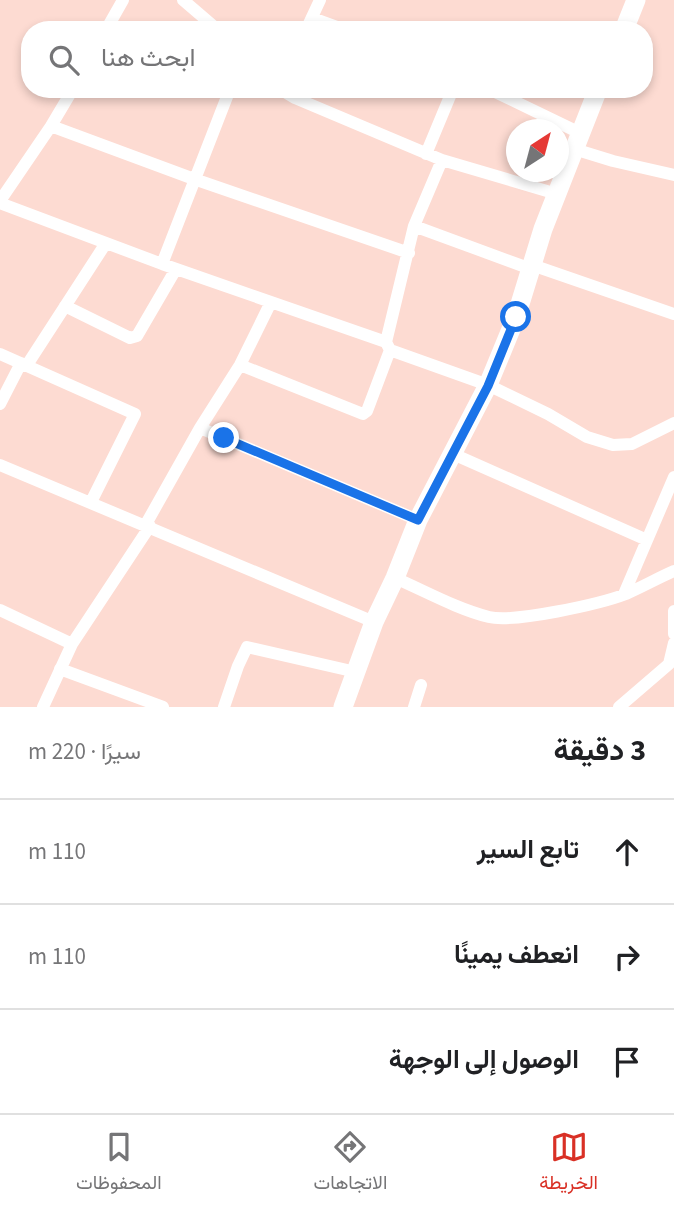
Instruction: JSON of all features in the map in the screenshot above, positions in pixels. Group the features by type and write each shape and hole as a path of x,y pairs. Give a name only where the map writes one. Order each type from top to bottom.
{"street":[{"path":"111,21 123,0"},
{"path":"183,0 208,21"},
{"path":"310,21 320,0"},
{"path":"627,21 635,0"},
{"path":"68,98 51,126 4,186 0,202 388,346 488,386 548,414 587,437 613,445 632,444 674,423"},
{"path":"162,264 226,98"},
{"path":"295,98 442,160 557,194"},
{"path":"426,154 449,98"},
{"path":"504,98 612,161 674,175"},
{"path":"343,707 374,622 418,520 488,386 516,317 557,194 594,98"},
{"path":"51,126 194,179 409,253"},
{"path":"240,365 363,414 367,411 388,346 414,226 442,160"},
{"path":"414,226 674,314"},
{"path":"0,404 24,364 107,243"},
{"path":"65,306 133,338 176,269"},
{"path":"43,707 72,644 148,525 200,428 240,365 271,302"},
{"path":"0,354 135,414 91,502"},
{"path":"200,428 418,520"},
{"path":"453,454 647,540"},
{"path":"0,465 374,622"},
{"path":"624,594 673,483"},
{"path":"395,578 491,618 531,615 624,594 674,570"},
{"path":"0,610 72,644"},
{"path":"674,611 674,633"},
{"path":"619,707 669,664 674,643"},
{"path":"224,707 247,647 356,672"},
{"path":"60,669 144,704 163,707"},
{"path":"414,707 421,685"}],"route":[{"path":"224,438 418,520 488,386 516,317"}]}
